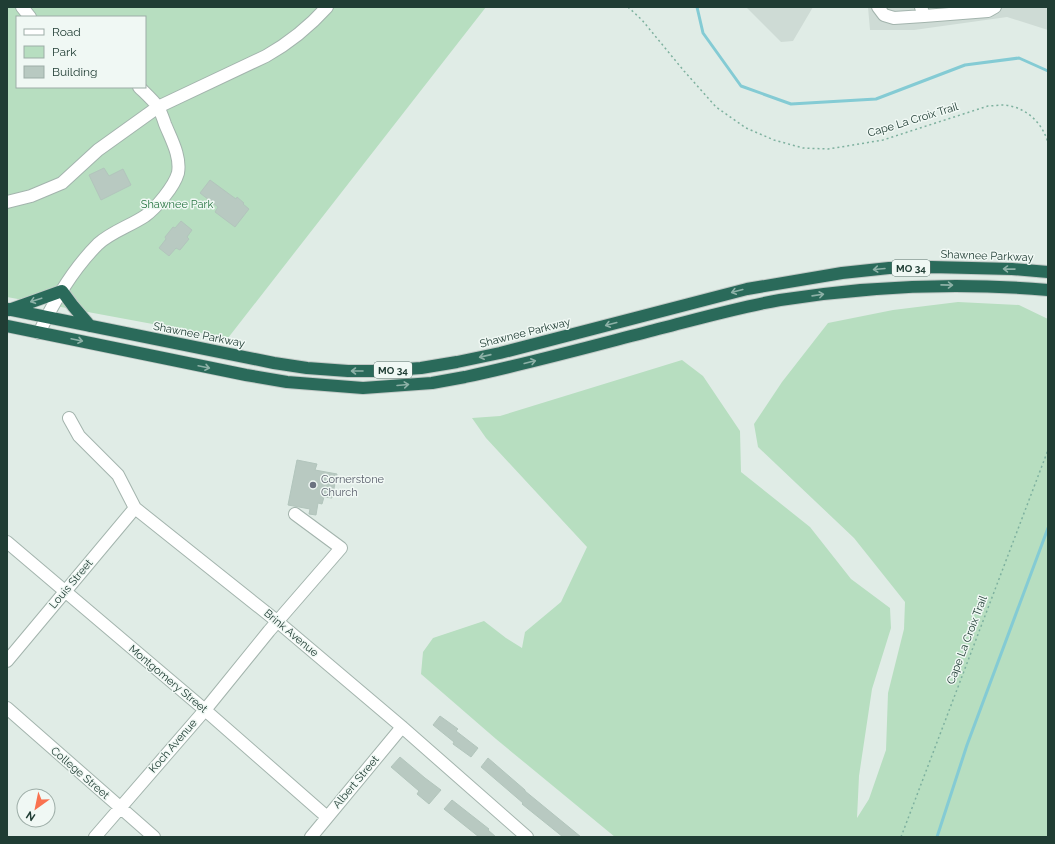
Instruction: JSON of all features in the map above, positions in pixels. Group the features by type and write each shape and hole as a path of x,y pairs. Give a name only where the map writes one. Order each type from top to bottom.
{"highway":[{"name":"Shawnee Parkway","path":"8,309 274,363 308,368 348,371 379,370 421,368 500,353 747,289 775,283 842,273 889,268 931,267 1012,269 1048,272"},
{"name":"MO 34","path":"7,326 253,377 287,382 363,388 432,383 465,377 728,311 779,300 893,287 948,285 1048,290"},
{"path":"8,309 62,290 90,326"}],"street":[{"path":"22,7 29,16"},
{"path":"7,202 31,196 62,183 98,150 158,107 266,56 281,47 308,26 327,7"},
{"path":"878,7 884,15 894,18 922,11 988,11 995,7"},
{"path":"39,332 46,317 74,272 99,243 145,216 173,185 178,174 176,149 158,107 140,88"},
{"name":"Brink Avenue","path":"69,418 80,436 118,475 135,508 278,622 402,727 527,837"},
{"name":"Louis Street","path":"7,661 135,508"},
{"name":"Koch Avenue","path":"95,837 205,710 341,548 295,514"},
{"name":"Montgomery Street","path":"7,542 64,592 205,710 327,817"},
{"name":"College Street","path":"7,708 154,837"},
{"name":"Albert Street","path":"311,837 402,727"}],"path":[{"name":"Cape La Croix Trail","path":"628,7 642,20 716,107 746,128 774,140 803,148 828,149 883,140 988,106 1005,105 1023,111 1035,119 1046,134 1048,143"},
{"name":"Cape La Croix Trail","path":"901,837 1048,450"}],"shaded area":[{"path":"746,7 813,7 793,41 781,42"},
{"path":"868,7 1048,7 1048,30 1007,17 914,30 870,30"}],"green space":[{"name":"Shawnee Park","path":"7,7 486,7 228,338 7,297"},
{"path":"958,302 1019,305 1048,319 1048,837 615,837 496,739 421,674 423,652 433,638 484,621 522,648 525,632 561,602 587,547 486,438 472,418 500,416 682,360 703,376 740,431 741,472 810,527 851,579 890,608 891,628 872,689 859,776 857,818 869,799 886,750 888,693 904,629 905,602 854,538 758,447 754,424 782,382 828,323 893,310"}],"building":[{"path":"104,168 109,176 123,169 131,185 101,200 89,175"},
{"path":"210,180 236,199 237,197 249,209 235,227 215,212 218,207 200,193"},
{"path":"181,221 192,230 187,237 189,239 180,250 176,248 169,256 159,248 173,227 175,228"},
{"name":"Cornerstone Church","path":"297,460 317,464 315,470 337,474 332,498 324,497 322,504 318,503 316,515 309,514 310,509 288,505"},
{"path":"440,716 458,729 456,731 478,748 471,757 453,744 454,742 433,725"},
{"path":"400,757 441,790 429,804 417,794 419,791 391,767"},
{"path":"488,758 581,837 563,837 522,804 523,803 481,767"},
{"path":"452,800 489,829 488,830 496,837 479,837 444,809"}],"waterway":[{"path":"697,7 703,33 741,86 791,104 876,99 965,65 1019,58 1048,71"},
{"path":"937,837 967,745 1048,528"}],"place":[{"name":"Cornerstone Church","path":"313,485"}]}
